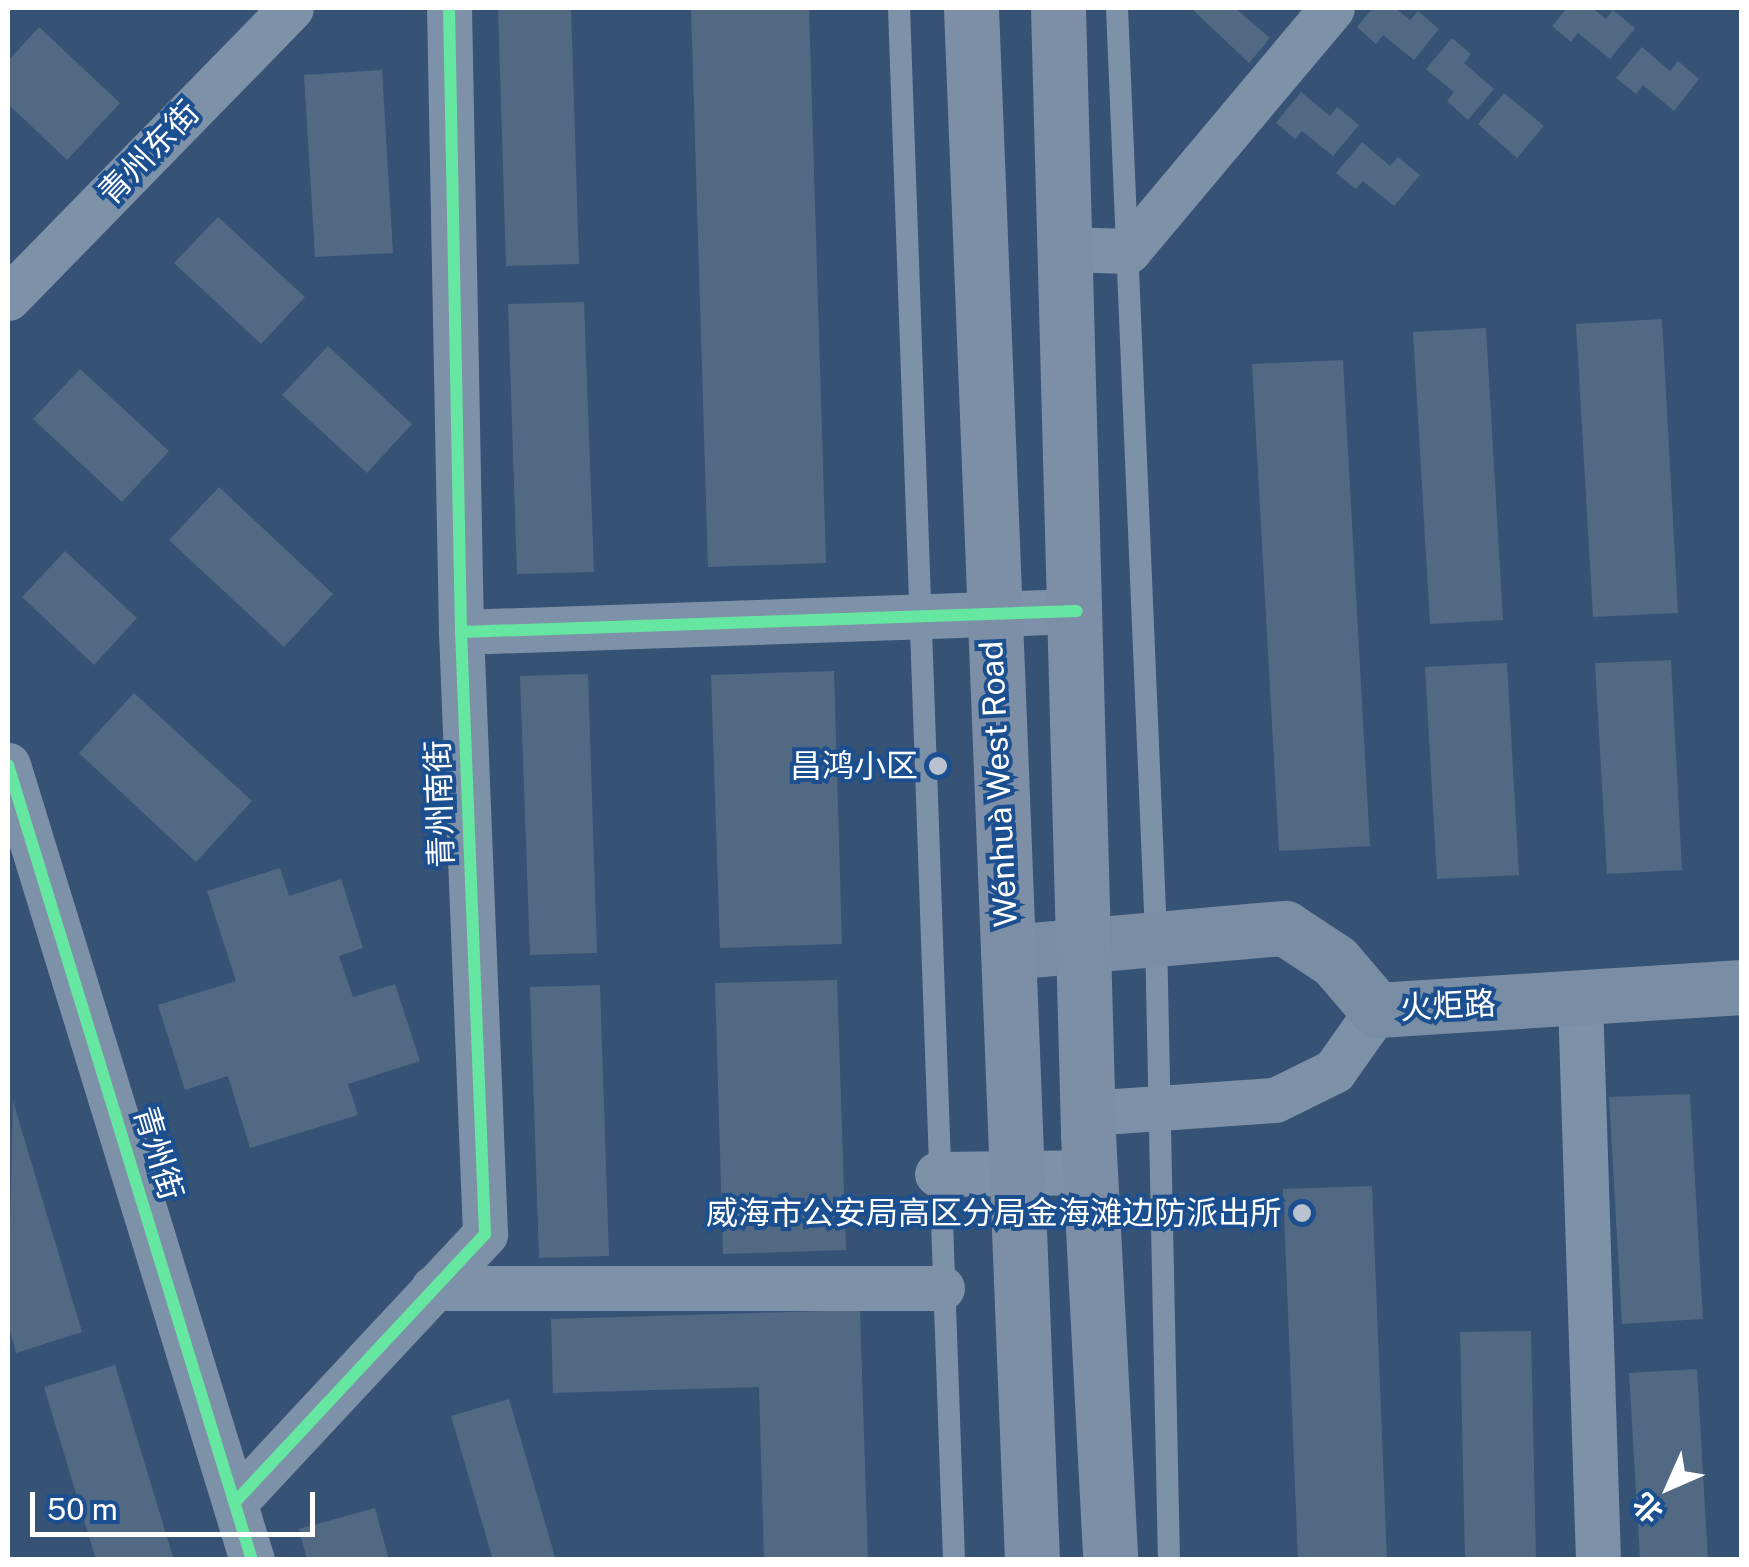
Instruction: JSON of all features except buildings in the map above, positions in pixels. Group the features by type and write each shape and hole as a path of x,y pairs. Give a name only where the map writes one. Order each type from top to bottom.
{"main road":[{"name":"Wénhuà West Road","path":"972,8 990,616 1020,1173 1032,1560"},
{"path":"1058,8 1088,1113 1110,1560"},
{"name":"火炬路","path":"1008,952 1156,936 1284,928 1335,961 1377,1010 1742,987"}],"street":[{"name":"青州东街","path":"8,298 291,8"},
{"name":"青州南街","path":"237,1500 485,1234 461,632 449,8"},
{"path":"1066,249 1128,251 1332,8"},
{"path":"461,632 1077,611"},
{"name":"青州街","path":"8,765 237,1500 252,1560"},
{"path":"1580,1000 1598,1560"},
{"path":"1088,1113 1274,1100 1334,1071 1377,1010"},
{"path":"936,1174 1090,1172"},
{"path":"433,1288 942,1288"}],"lane":[{"path":"899,8 916,615 954,1560"},
{"path":"1118,8 1156,936 1169,1560"}],"cycle path":[{"path":"237,1500 485,1234 461,632 449,8"},
{"path":"461,632 1077,611"},
{"path":"8,765 252,1560"}],"place":[{"name":"昌鸿小区","path":"938,766"},
{"name":"威海市公安局高区分局金海滩边防派出所","path":"1302,1213"}]}
